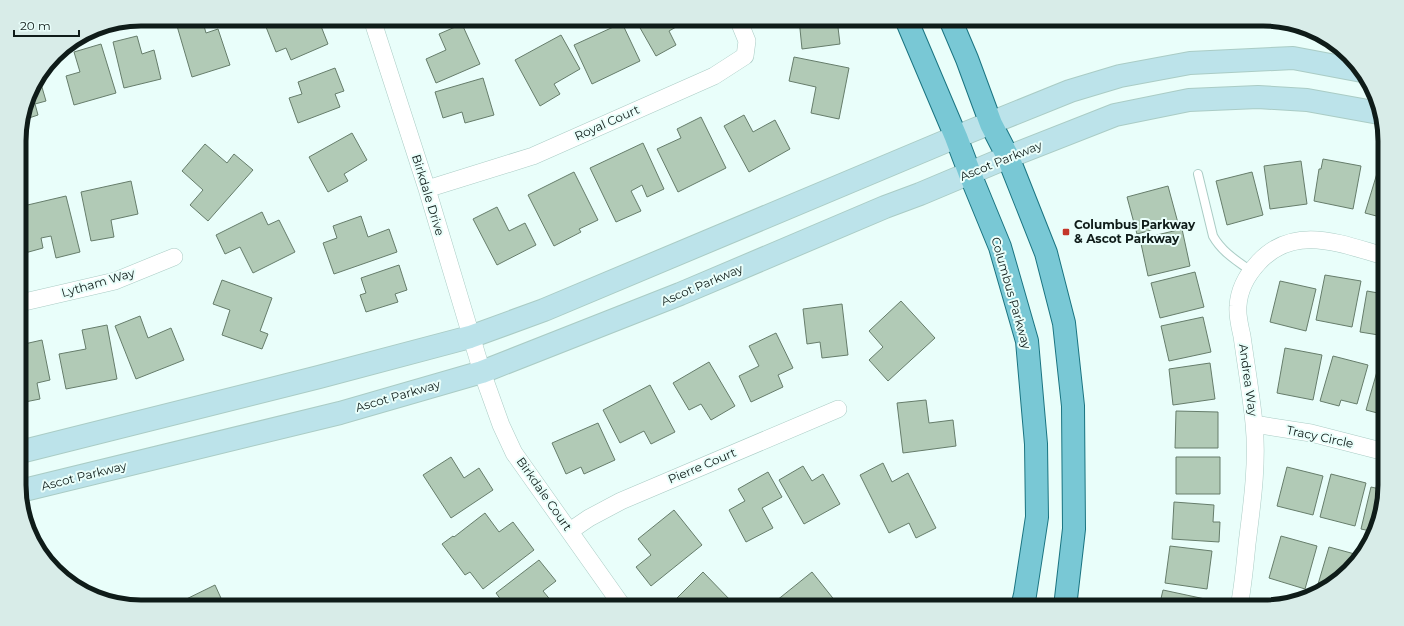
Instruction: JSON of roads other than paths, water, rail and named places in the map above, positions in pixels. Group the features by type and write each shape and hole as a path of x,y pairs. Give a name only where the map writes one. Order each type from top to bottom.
{"main road":[{"name":"Columbus Parkway","path":"909,26 956,137 1000,247 1027,341 1036,444 1037,517 1024,600"},
{"path":"953,26 991,124 1008,157 1046,253 1064,323 1073,406 1074,529 1066,600"},
{"path":"26,450 312,379 470,336 551,306 1070,91 1120,76 1190,63 1293,58 1352,69"},
{"name":"Ascot Parkway","path":"26,489 340,413 482,372 680,294 885,207 1115,115 1189,100 1258,97 1307,100 1374,112"}],"street":[{"name":"Birkdale Drive","path":"374,26 427,189 482,372"},
{"name":"Royal Court","path":"427,189 533,156 714,76 745,56 747,42 741,26"},
{"path":"1251,271 1262,258 1274,248 1290,242 1301,240 1329,241 1378,254"},
{"name":"Lytham Way","path":"26,302 115,281 174,258"},
{"name":"Andrea Way","path":"1243,600 1254,488 1254,424 1237,307 1243,284 1251,271"},
{"name":"Birkdale Court","path":"482,372 501,425 514,453 618,600"},
{"name":"Pierre Court","path":"570,531 589,518 621,501 838,409"},
{"name":"Tracy Circle","path":"1254,424 1311,433 1378,450"}],"lane":[{"path":"1198,174 1215,240 1224,251 1251,271"}],"place":[{"name":"Columbus Parkway & Ascot Parkway","path":"1066,232"}]}
